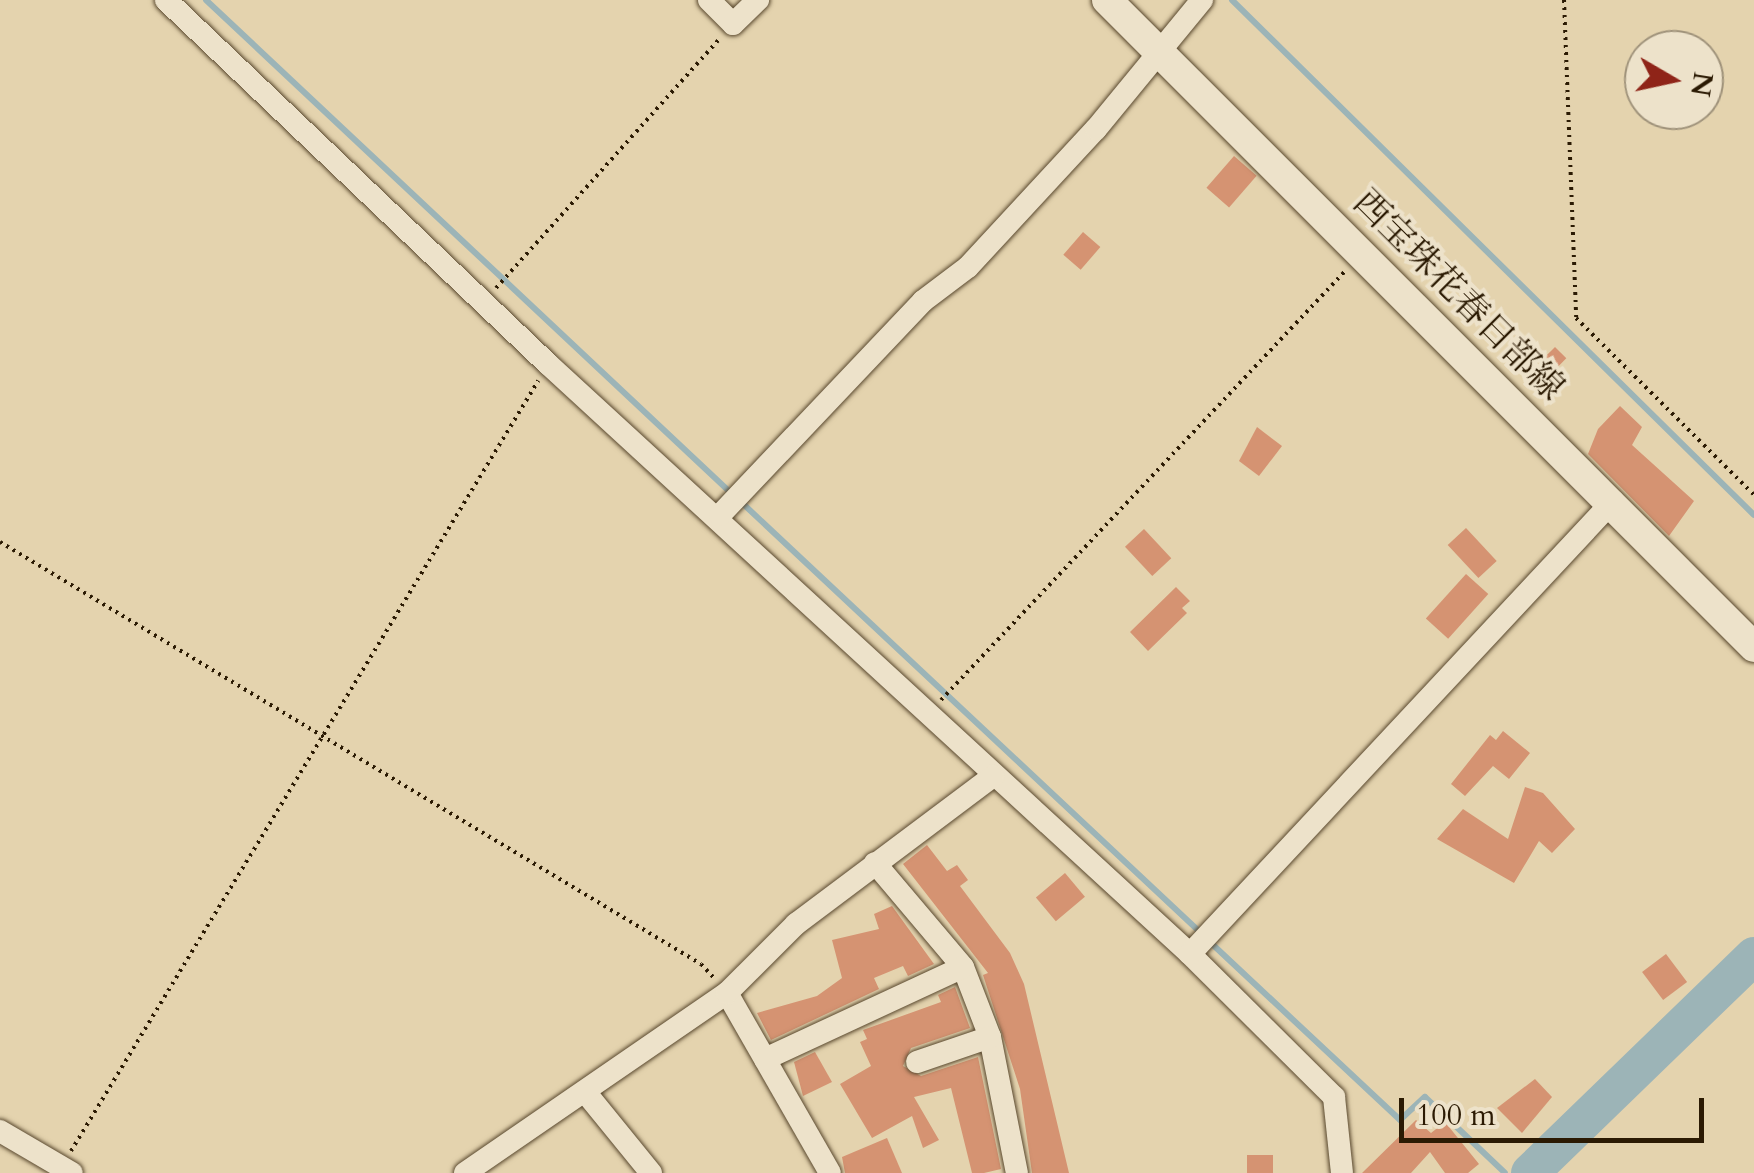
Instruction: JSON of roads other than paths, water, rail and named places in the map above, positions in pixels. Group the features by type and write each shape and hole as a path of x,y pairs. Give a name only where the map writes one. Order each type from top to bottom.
{"main road":[{"name":"西宝珠花春日部線","path":"1108,0 1613,501 1754,647"}],"street":[{"path":"166,0 548,364 720,515 993,776 1190,954 1334,1097 1342,1173"},
{"path":"709,0 734,24 758,0"},
{"path":"720,515 922,301 968,266 1202,0"},
{"path":"1190,954 1613,501"},
{"path":"465,1173 727,992 796,924 993,776"},
{"path":"875,864 963,967 990,1037 1017,1173"},
{"path":"765,1059 963,967"},
{"path":"727,992 830,1173"},
{"path":"916,1062 990,1037"},
{"path":"586,1093 651,1173"},
{"path":"0,1130 67,1170"}],"waterway":[{"path":"206,0 731,493"},
{"path":"1232,0 1754,515"},
{"path":"740,501 1202,934"},
{"path":"1211,943 1400,1120 1425,1097 1505,1173"},
{"path":"1530,1173 1754,956"}]}
